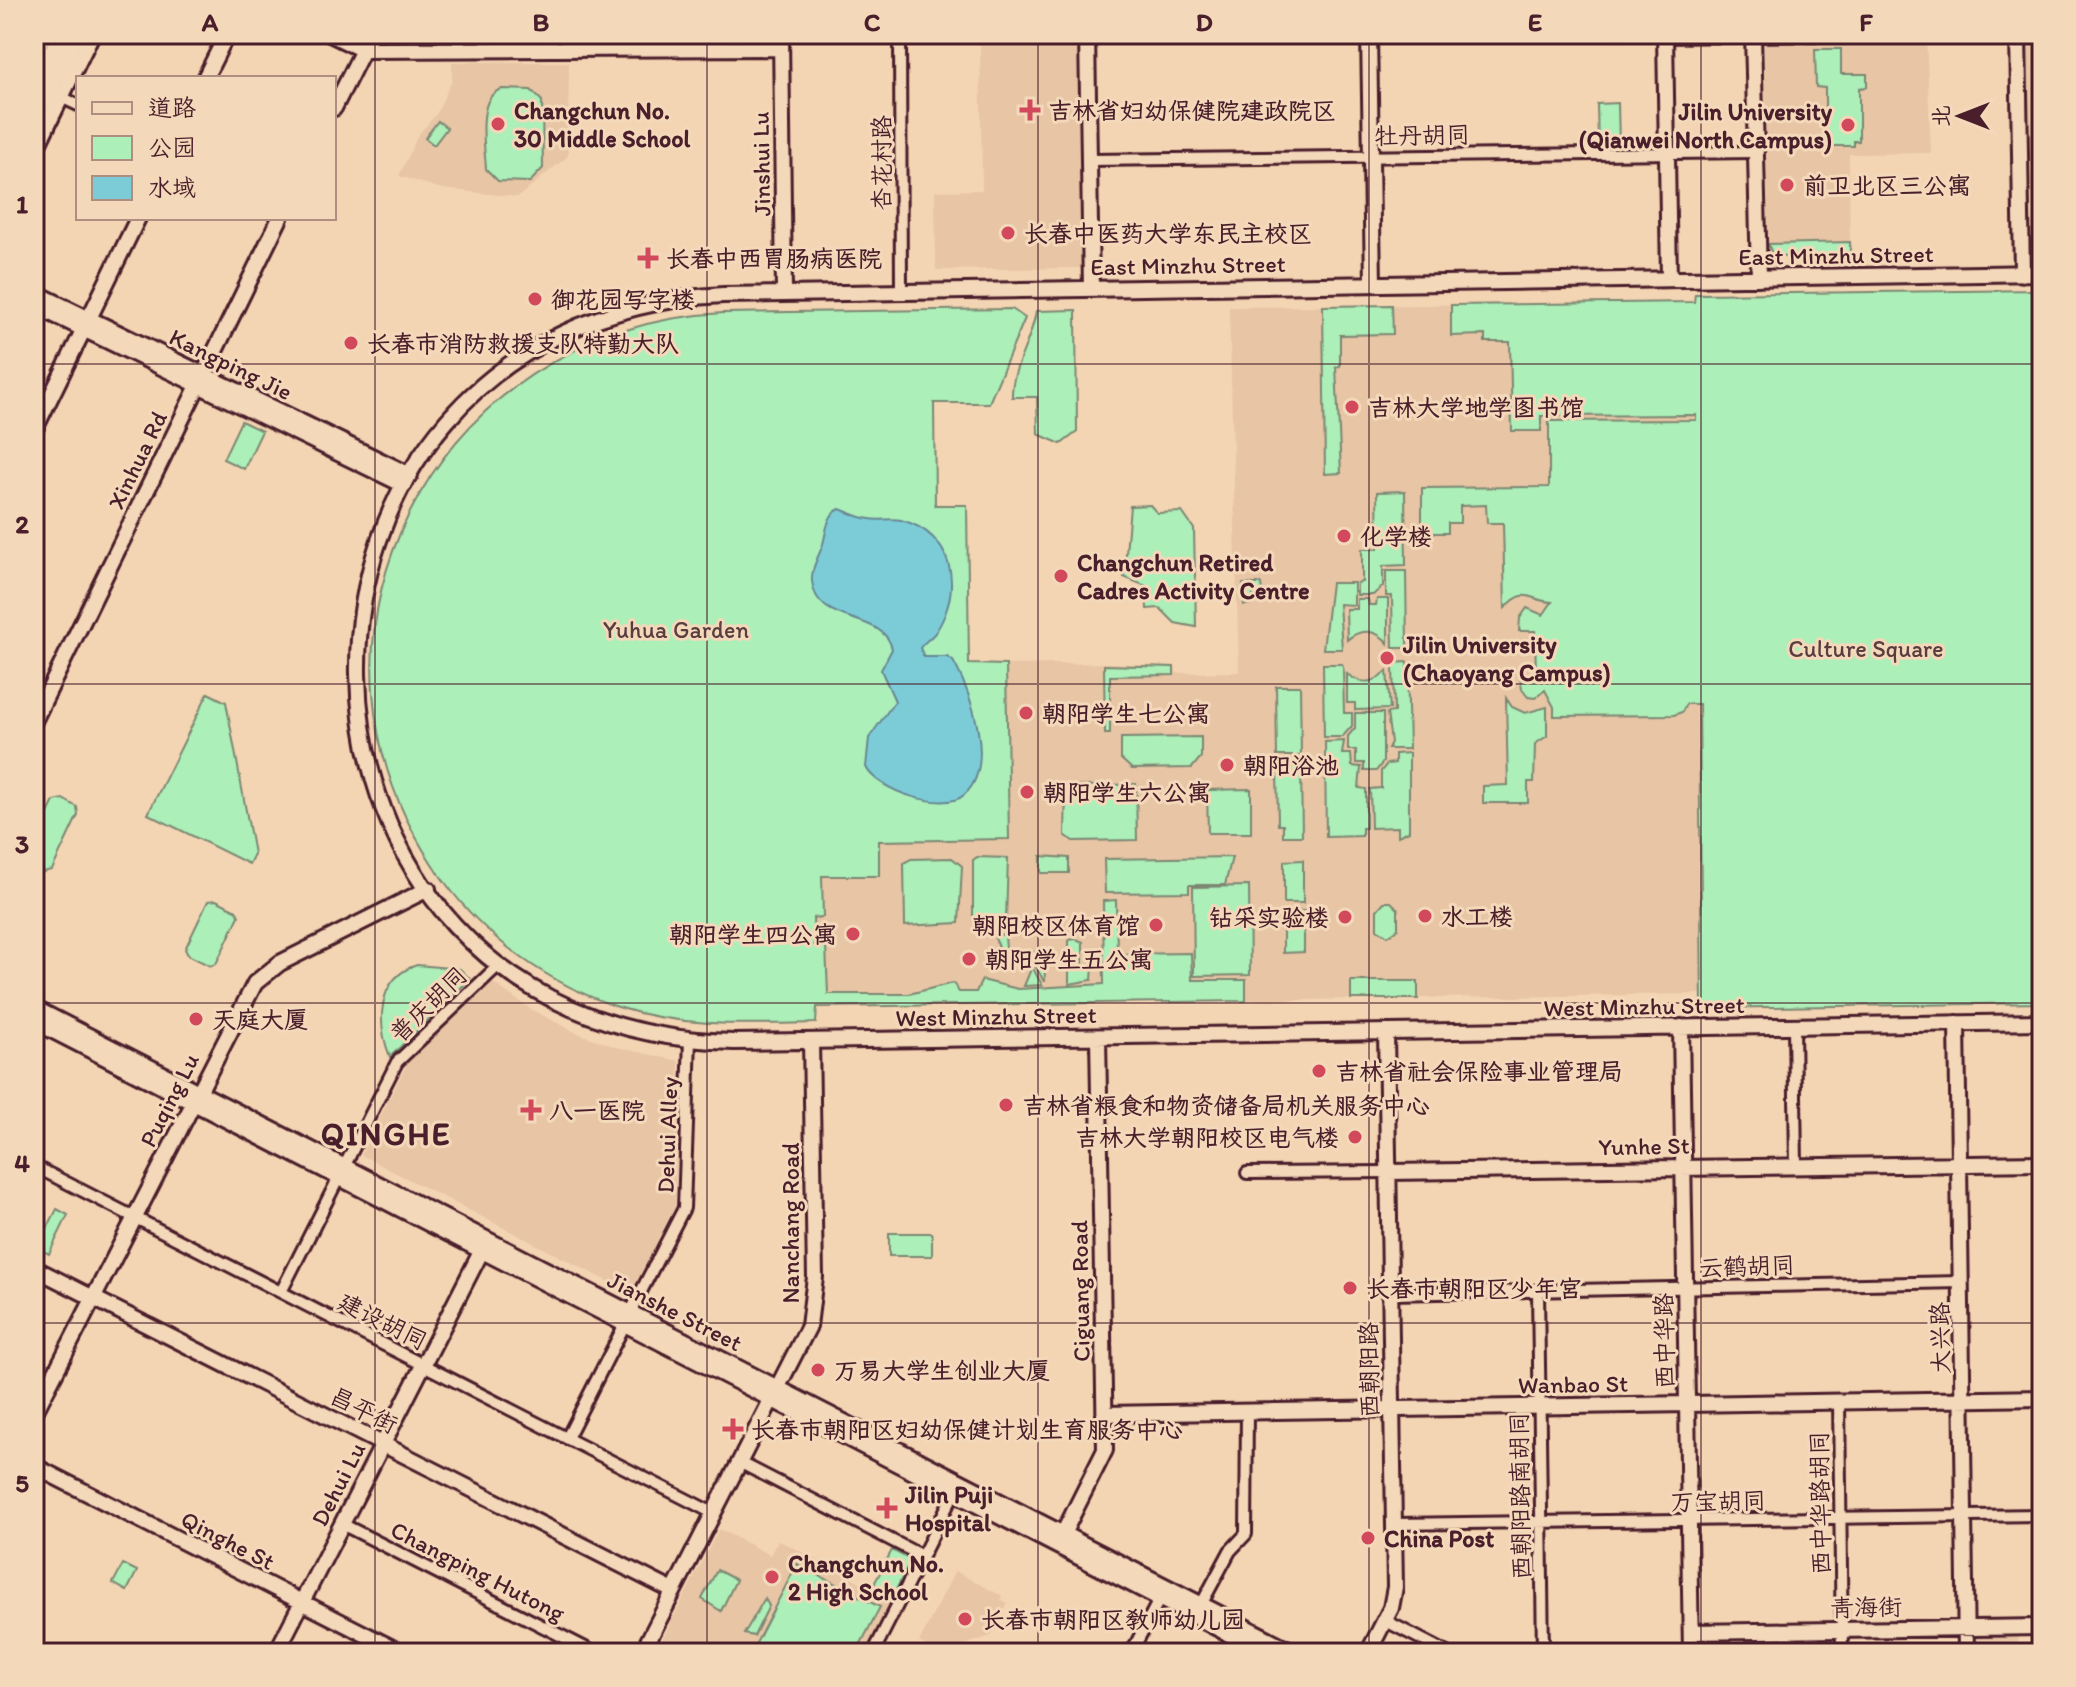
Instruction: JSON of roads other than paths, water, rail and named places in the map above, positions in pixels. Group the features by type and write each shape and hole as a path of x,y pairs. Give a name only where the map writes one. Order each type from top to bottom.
{"main road":[{"path":"34,89 61,34"},
{"path":"34,120 76,34"}],"street":[{"path":"34,55 44,34"},
{"path":"34,153 92,34"},
{"path":"206,76 227,34"},
{"path":"330,34 363,50 781,41"},
{"path":"336,104 371,34"},
{"name":"杏花村路","path":"900,34 901,292"},
{"path":"1087,34 1091,289"},
{"path":"1369,34 1373,284"},
{"path":"1669,279 1665,35 1912,34"},
{"path":"2018,34 2022,274"},
{"path":"1753,35 1759,278"},
{"name":"Jinshui Lu","path":"781,41 784,294"},
{"path":"61,97 76,104"},
{"name":"牡丹胡同","path":"1089,160 1755,152"},
{"path":"34,431 137,220"},
{"name":"Xinhua Rd","path":"34,721 41,689 279,220"},
{"name":"East Minzhu Street","path":"407,480 444,426 478,391 517,361 558,336 603,317 650,303 698,296 2042,273"},
{"name":"Kangping Jie","path":"34,292 86,324"},
{"name":"Kangping Jie","path":"34,305 86,324 407,480"},
{"name":"West Minzhu Street","path":"407,480 382,531 367,577 358,625 357,699 364,747 377,794 397,839 428,889 469,937 500,964 547,995 591,1016 637,1031 690,1040 811,1041 2042,1022"},
{"name":"Puqing Lu","path":"34,1414 251,989 262,976 428,889"},
{"name":"普庆胡同","path":"281,1292 399,1059 500,964"},
{"name":"Jianshe Street","path":"34,1008 196,1096 774,1394 954,1493 1160,1598 1240,1647 1266,1653"},
{"name":"Jianshe Street","path":"34,1021 196,1096"},
{"name":"大兴路","path":"1957,1023 1966,1653"},
{"path":"1794,1026 1796,1166"},
{"name":"西中华路","path":"1681,1027 1691,1653"},
{"name":"西朝阳路","path":"1368,1653 1394,1596 1386,1032"},
{"name":"Ciguang Road","path":"1063,1534 1102,1461 1104,1414 1098,1037"},
{"name":"Dehui Alley","path":"567,1438 685,1202 690,1040"},
{"name":"Nanchang Road","path":"642,1653 809,1326 814,1302 811,1041"},
{"name":"Yunhe St","path":"1247,1173 2042,1163"},
{"name":"建设胡同","path":"34,1166 713,1513"},
{"name":"Jianshe Street","path":"342,1171 482,1250 627,1318"},
{"name":"Dehui Lu","path":"276,1653 482,1250"},
{"name":"昌平街","path":"34,1268 673,1591"},
{"name":"云鹤胡同","path":"1390,1294 1961,1282"},
{"name":"西朝阳路南胡同","path":"1538,1291 1543,1653"},
{"name":"Jianshe Street","path":"774,1394 1063,1534 1296,1653"},
{"name":"Wanbao St","path":"1104,1414 2042,1398"},
{"name":"西中华路胡同","path":"1839,1401 1842,1653"},
{"path":"1201,1605 1230,1551 1246,1534 1247,1412"},
{"path":"739,1462 922,1556"},
{"name":"Qinghe St","path":"34,1466 402,1653"},
{"path":"873,1653 954,1493"},
{"name":"万宝胡同","path":"1394,1524 2042,1515"},
{"name":"Changping Hutong","path":"342,1524 595,1653"},
{"path":"1131,1653 1160,1598"},
{"path":"1384,1620 1448,1653"},
{"name":"青海街","path":"1691,1632 2042,1627"}],"water":[{"path":"840,509 866,518 901,520 919,527 933,537 949,564 950,597 945,614 935,632 920,648 924,657 947,657 953,661 967,691 978,729 979,766 974,782 964,795 954,800 927,800 896,791 872,776 866,767 869,738 895,701 881,670 892,649 877,629 837,613 816,596 813,570 829,522"}],"place":[{"name":"吉林省妇幼保健院建政院区","path":"1030,110"},
{"name":"Changchun No. 30 Middle School","path":"498,124"},
{"name":"Jilin University (Qianwei North Campus)","path":"1848,125"},
{"name":"前卫北区三公寓","path":"1787,185"},
{"name":"长春中医药大学东民主校区","path":"1008,233"},
{"name":"长春中西胃肠病医院","path":"648,258"},
{"name":"御花园写字楼","path":"535,299"},
{"name":"长春市消防救援支队特勤大队","path":"351,343"},
{"name":"吉林大学地学图书馆","path":"1352,407"},
{"name":"化学楼","path":"1344,536"},
{"name":"Changchun Retired Cadres Activity Centre","path":"1061,576"},
{"name":"Jilin University (Chaoyang Campus)","path":"1387,658"},
{"name":"朝阳学生七公寓","path":"1026,713"},
{"name":"朝阳浴池","path":"1227,765"},
{"name":"朝阳学生六公寓","path":"1027,792"},
{"name":"水工楼","path":"1425,916"},
{"name":"钻采实验楼","path":"1345,917"},
{"name":"朝阳校区体育馆","path":"1156,925"},
{"name":"朝阳学生四公寓","path":"853,934"},
{"name":"朝阳学生五公寓","path":"969,959"},
{"name":"天庭大厦","path":"196,1019"},
{"name":"吉林省社会保险事业管理局","path":"1319,1071"},
{"name":"吉林省粮食和物资储备局机关服务中心","path":"1006,1105"},
{"name":"八一医院","path":"531,1110"},
{"name":"吉林大学朝阳校区电气楼","path":"1355,1137"},
{"name":"长春市朝阳区少年宫","path":"1350,1288"},
{"name":"万易大学生创业大厦","path":"818,1370"},
{"name":"长春市朝阳区妇幼保健计划生育服务中心","path":"733,1429"},
{"name":"Jilin Puji Hospital","path":"887,1508"},
{"name":"China Post","path":"1368,1538"},
{"name":"Changchun No. 2 High School","path":"772,1577"},
{"name":"长春市朝阳区教师幼儿园","path":"965,1619"}],"district":[{"name":"QINGHE","path":"386,1134"}],"park label":[{"name":"Yuhua Garden","path":"676,629"},
{"name":"Culture Square","path":"1866,648"}]}
